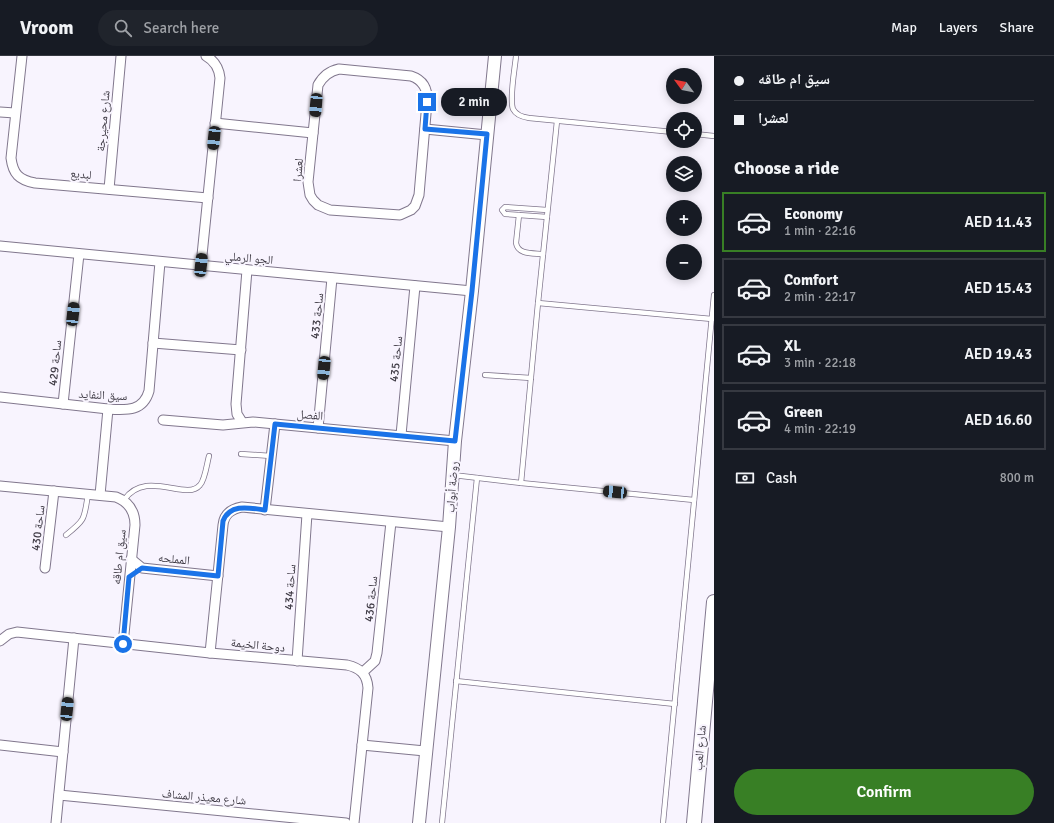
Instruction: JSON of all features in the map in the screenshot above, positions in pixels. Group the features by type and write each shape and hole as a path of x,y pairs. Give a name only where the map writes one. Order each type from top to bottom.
{"main road":[{"name":"شارع العب","path":"694,823 714,602"}],"street":[{"name":"لبديع","path":"22,56 11,158 12,166 20,177 26,181 35,183 208,198"},
{"name":"شارع محيرجة","path":"109,189 121,56"},
{"path":"201,265 219,73 215,64 206,56"},
{"name":"روضة أبواب","path":"419,823 449,527 455,441 472,291 495,56"},
{"name":"لعشرا","path":"339,69 411,76 420,81 428,96 425,129 418,201 415,206 406,213 394,215 330,210 318,205 313,200 310,195 308,182 318,86 324,76 334,70 339,69"},
{"path":"0,112 15,114"},
{"path":"215,122 314,133"},
{"path":"425,129 487,134"},
{"name":"الجو الرملي","path":"0,246 472,291"},
{"name":"ساحة 429","path":"63,404 79,254"},
{"name":"سيق النفايد","path":"0,397 108,409 133,408 139,406 147,396 160,262"},
{"path":"242,422 237,414 236,404 247,270"},
{"name":"ساحة 433","path":"318,428 332,278"},
{"name":"ساحة 435","path":"401,435 416,286"},
{"path":"153,343 241,350"},
{"path":"100,495 108,409"},
{"name":"الفصل","path":"163,420 224,425 253,422 455,441"},
{"path":"265,510 275,424"},
{"path":"0,486 100,495 116,497 124,500"},
{"name":"ساحة 430","path":"45,568 54,491"},
{"name":"سيق ام طاقه","path":"123,644 135,520 131,508 124,500"},
{"path":"210,653 223,521 230,511 242,508 449,527"},
{"name":"ساحة 434","path":"297,661 307,514"},
{"name":"ساحة 436","path":"363,672 375,661 377,653 391,522"},
{"name":"المملحه","path":"131,559 142,568 218,576"},
{"path":"129,577 142,568"},
{"path":"0,628 9,634 0,641"},
{"name":"دوحة الخيمة","path":"9,634 17,632 210,653 347,665 358,668 363,672"},
{"path":"56,823 74,638"},
{"path":"354,823 368,688 368,680 363,672"},
{"path":"0,745 63,752"},
{"path":"362,745 426,751"},
{"name":"شارع معيذر المشاف","path":"59,795 346,823"}],"lane":[{"path":"516,56 512,99 513,109 520,116 524,118 666,131"},
{"path":"521,483 557,121"},
{"path":"702,135 714,136"},
{"path":"547,210 505,207 502,210 505,214 547,218"},
{"path":"519,215 516,243 517,247 522,252 543,254"},
{"path":"664,823 714,295"},
{"path":"538,303 712,319"},
{"path":"485,375 531,378"},
{"path":"241,454 271,456"},
{"path":"124,500 132,490 144,486 188,490 196,488 202,482 209,456"},
{"path":"453,474 521,483 694,500"},
{"path":"442,823 477,478"},
{"path":"66,535 82,521 85,514 88,494"},
{"path":"456,681 675,704"}],"route":[{"path":"123,644 129,577 142,568 218,576 223,521 227,514 230,511 242,508 265,510 275,424 455,441 472,291 487,134 425,129 427,102"}]}
